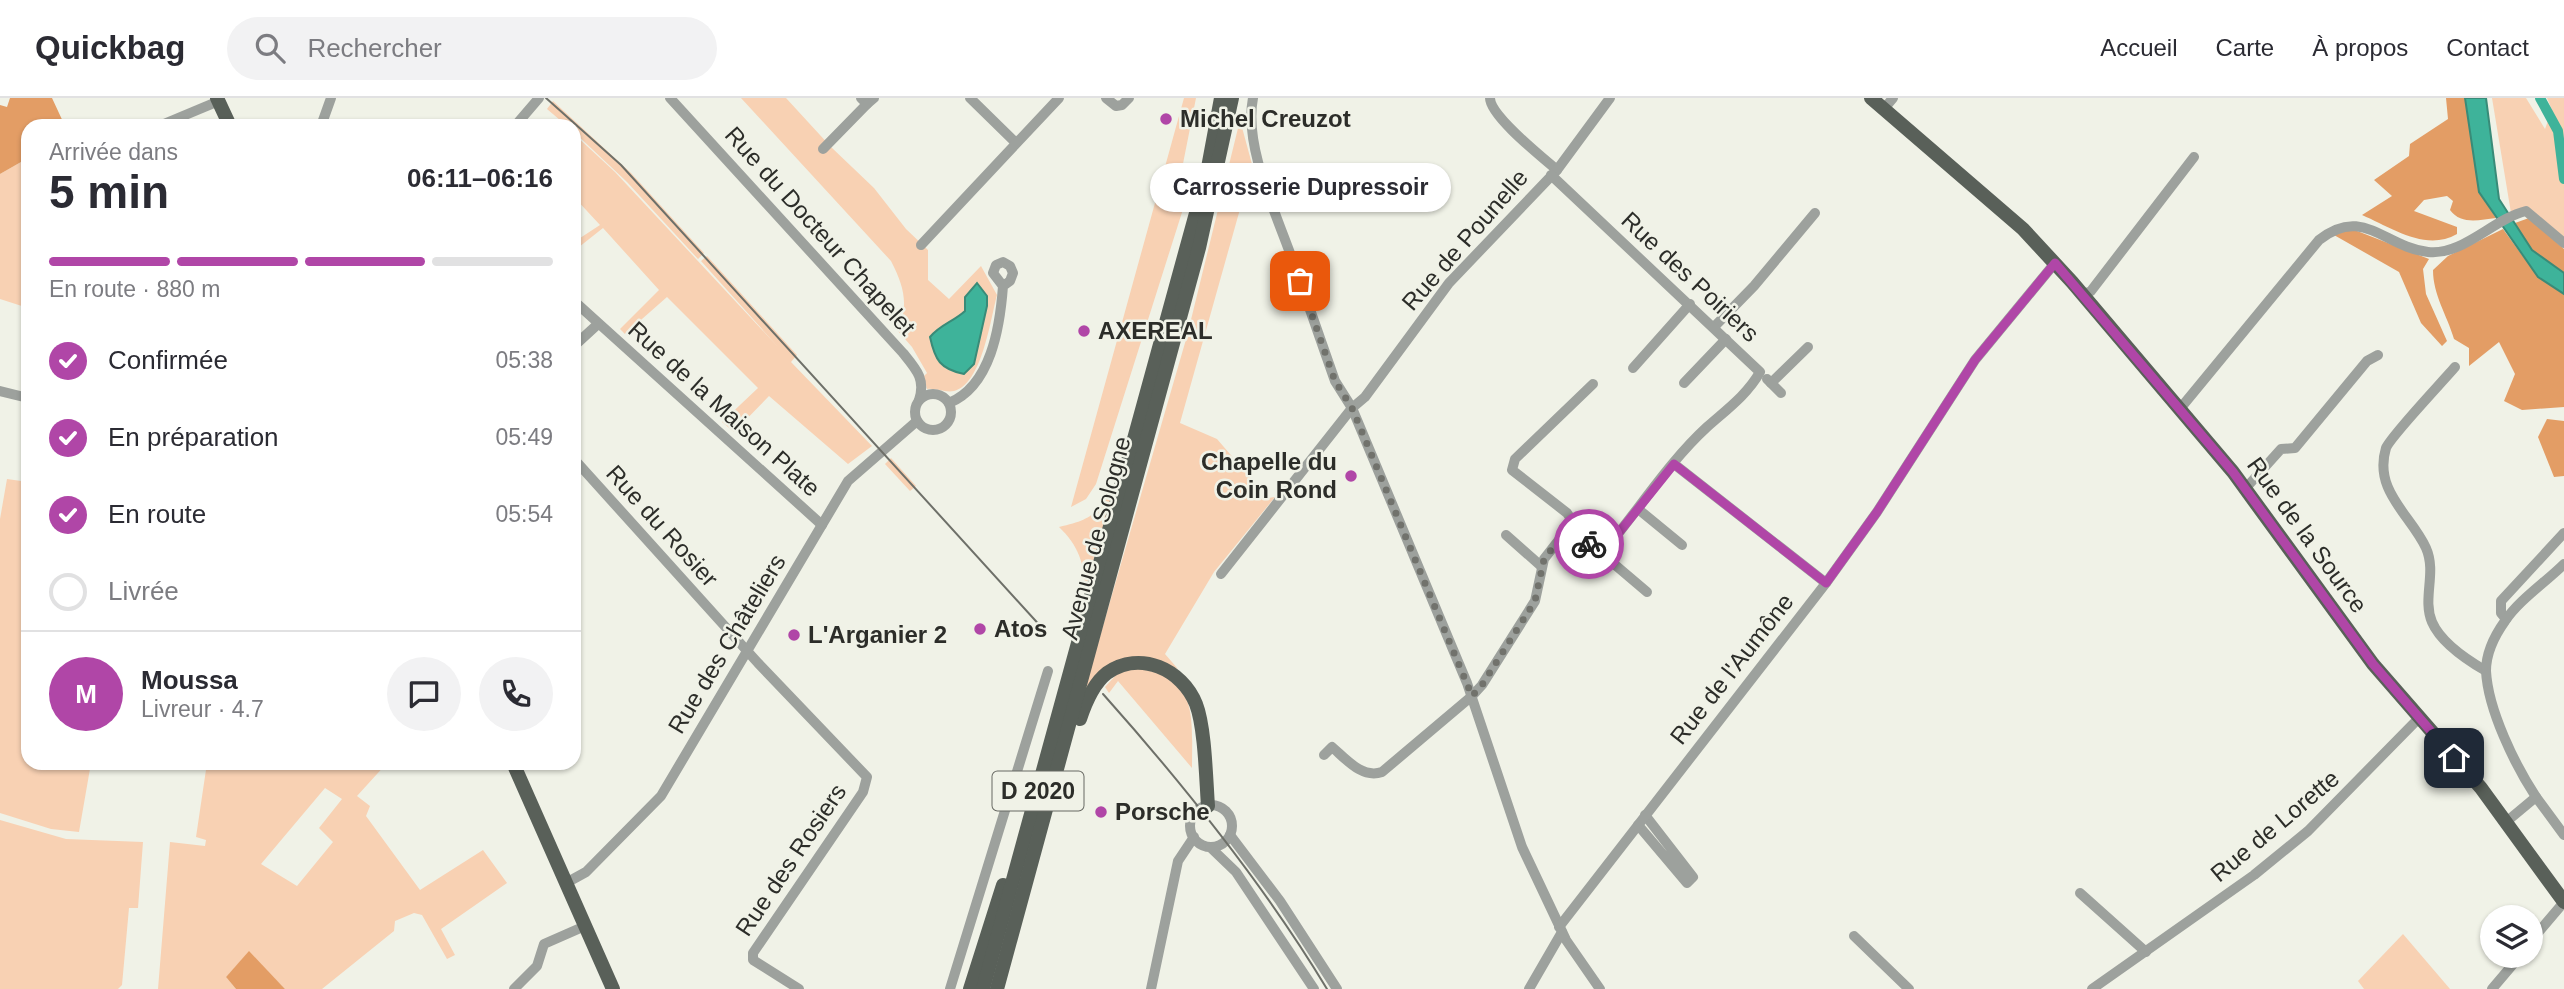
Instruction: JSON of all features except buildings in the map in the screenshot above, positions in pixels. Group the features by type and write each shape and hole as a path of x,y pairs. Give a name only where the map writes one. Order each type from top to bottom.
{"main road":[{"name":"Avenue de Sologne","path":"983,989 1207,173 1221,98"},
{"name":"Avenue de Sologne","path":"997,989 1199,248 1232,98"},
{"name":"Rue de la Source","path":"1871,98 1888,104 2023,229 2055,263 2245,489 2373,664 2481,788 2564,902"},
{"path":"218,99 227,119"},
{"path":"970,989 1093,593"},
{"path":"1018,910 1085,703 1106,674 1125,664 1162,667 1175,675 1189,691 1197,706 1208,806"},
{"path":"516,770 613,989"}],"street":[{"path":"324,119 331,98"},
{"path":"521,119 539,98"},
{"name":"Rue du Docteur Chapelet","path":"670,98 903,353 920,375 922,390 919,400"},
{"path":"970,98 1016,144"},
{"path":"921,245 1059,98"},
{"path":"1106,98 1116,106 1129,98"},
{"path":"1253,98 1251,119 1254,146 1335,381 1352,408 1472,696 1522,847 1561,930 1600,989"},
{"name":"Rue des Poiriers","path":"1490,98 1490,104 1499,116 1554,173 1760,372 1726,413 1707,427 1674,464 1613,540 1605,547 1594,547"},
{"name":"Rue de Pounelle","path":"1221,574 1352,408 1365,397 1449,283 1554,173 1610,98"},
{"path":"174,119 218,99"},
{"path":"823,149 867,100"},
{"path":"2082,295 2091,291 2194,157"},
{"path":"2179,411 2319,240 2333,229 2346,225 2362,227 2413,248 2443,252 2521,212 2529,213 2564,243"},
{"path":"1714,327 1815,213"},
{"name":"Rue de l'Aumône","path":"1529,989 1561,930 1645,815 1826,583 1877,512 1975,360 2055,263"},
{"path":"949,403 962,397 977,384 987,361 1003,286"},
{"path":"1633,368 1690,304"},
{"path":"581,308 598,324 581,340"},
{"name":"Rue de la Maison Plate","path":"598,324 822,525"},
{"path":"1684,383 1726,339"},
{"path":"1772,383 1808,347"},
{"path":"2245,489 2281,449 2295,448 2367,360 2378,355"},
{"path":"2455,367 2386,447 2385,470 2393,501 2427,549 2432,574 2428,606 2432,624 2463,658 2486,671"},
{"path":"1760,372 1781,393"},
{"path":"1324,755 1332,747 1354,767 1375,774 1382,772 1482,685 1535,601 1541,566 1551,547 1569,527 1572,519 1512,470 1515,459 1593,384"},
{"path":"0,391 21,396"},
{"path":"934,393 949,403 950,418 940,428 926,428 917,421 914,410 919,400 934,393"},
{"name":"Rue des Châteliers","path":"566,883 586,872 662,796 848,481 917,421"},
{"path":"1674,464 1826,583"},
{"name":"Rue du Rosier","path":"581,467 748,652"},
{"path":"1638,509 1682,545"},
{"path":"1569,527 1647,592"},
{"path":"2506,619 2501,613 2501,601 2564,533"},
{"path":"1506,536 1541,566"},
{"path":"2564,565 2506,619 2491,646 2486,671 2509,752 2536,797 2564,835"},
{"name":"Rue des Rosiers","path":"748,652 867,777 863,792 753,953 753,960 799,989"},
{"path":"950,989 1048,671"},
{"name":"Rue de Lorette","path":"2092,989 2254,875 2308,831 2419,718"},
{"path":"2505,822 2536,797"},
{"path":"1151,989 1178,861 1194,837 1192,818 1200,808 1208,806 1220,807 1229,816 1230,835 1280,901 1337,989"},
{"path":"1638,825 1687,883 1692,877 1645,815"},
{"path":"1210,847 1220,845 1230,835"},
{"path":"1194,837 1210,847 1236,872 1314,989"},
{"path":"2080,893 2146,952"},
{"path":"2543,927 2564,902"},
{"path":"514,989 537,966 544,944 585,926"},
{"path":"1854,936 1909,989"},
{"path":"2492,989 2509,968"}],"shaded area":[{"path":"10,98 52,98 62,119 21,119 21,162 0,174 0,105 7,107"},
{"path":"741,98 786,98 874,188 906,229 928,250 928,280 949,299 981,266 997,295 978,364 964,386 954,391 927,389 924,376 927,373 912,347 898,331 904,296 891,261"},
{"path":"1184,98 1196,98 1176,199 1184,206 1096,484 1086,499 1071,507"},
{"path":"2446,98 2465,98 2479,192 2496,218 2459,218 2450,210 2453,201 2447,196 2424,200 2414,211 2457,227 2457,234 2433,240 2409,236 2362,215 2392,196 2374,180 2409,156 2410,144 2448,119"},
{"path":"2465,98 2486,98 2499,199 2532,250 2564,273 2564,294 2538,277 2479,192"},
{"path":"2492,98 2526,98 2545,129 2552,110 2547,98 2564,98 2564,237 2527,206 2511,213"},
{"path":"553,101 572,119 559,119 547,109"},
{"path":"1240,120 1256,179 1242,202 1180,423 1217,439 1268,498 1275,497 1214,572 1165,654 1178,669 1148,658 1125,659 1104,671 1083,695 1187,336"},
{"path":"581,127 631,173 704,253 698,259 627,182 581,139"},
{"path":"581,140 615,172 778,347 701,261 707,256 797,355 791,362 872,446 848,464 769,396 734,432 722,422 758,388 667,297 625,334 620,329 659,290 603,228 581,245 581,237 600,225 581,205"},
{"path":"21,162 21,306 0,299 0,174"},
{"path":"2529,218 2564,249 2564,273 2532,250 2515,223"},
{"path":"2352,229 2429,259 2423,269 2426,294 2447,341 2442,346 2421,323 2399,272 2334,235"},
{"path":"2503,229 2538,277 2564,294 2564,407 2522,410 2504,401 2515,374 2499,342 2469,366 2469,348 2454,339 2438,296 2433,270 2448,256"},
{"path":"977,283 987,296 987,306 974,364 964,374 949,369 940,362 930,337 965,311 965,297"},
{"path":"2547,419 2564,421 2564,476 2554,477 2538,437"},
{"path":"891,458 916,486 910,491 885,464"},
{"path":"7,479 21,481 21,770 90,770 79,832 51,829 0,813 0,519"},
{"path":"1113,490 1085,590 1084,572 1079,556 1059,527 1090,516"},
{"path":"1134,668 1155,672 1181,689 1191,715 1192,768 1118,681 1109,693 1105,687 1117,674"},
{"path":"206,770 381,770 357,796 370,806 366,816 420,890 483,850 507,883 441,929 455,955 447,959 422,915 414,913 395,921 394,931 322,989 285,989 249,952 226,977 236,989 158,989 170,842 205,846 206,840 196,837","holes":["325,788 342,799 319,828 333,842 297,886 261,864"]},
{"path":"0,820 66,839 143,842 138,908 129,908 122,985 118,989 0,989"},
{"path":"2403,934 2450,989 2364,989 2358,981"},
{"path":"249,951 285,989 236,989 226,977"}],"waterway":[{"path":"2540,98 2558,131 2564,179"}],"tram line":[{"path":"546,98 570,119"},
{"path":"581,129 621,165 1044,630"},
{"path":"1103,694 1222,836 1277,911 1327,989"}],"way so far":[{"path":"1300,281 1335,381 1352,408 1472,696 1482,685 1535,601 1541,566 1551,547 1569,527 1589,544"}],"place":[{"name":"Michel Creuzot","path":"1166,119"},
{"name":"Carrosserie Dupressoir","path":"1300,281"},
{"name":"AXEREAL","path":"1084,331"},
{"name":"Chapelle du Coin Rond","path":"1351,476"},
{"name":"Atos","path":"980,629"},
{"name":"L'Arganier 2","path":"794,635"},
{"name":"Porsche","path":"1101,812"}],"route":[{"path":"1589,544 1605,547 1613,540 1674,464 1826,583 1877,512 1975,360 2055,263 2233,472 2373,664 2454,758"}]}
